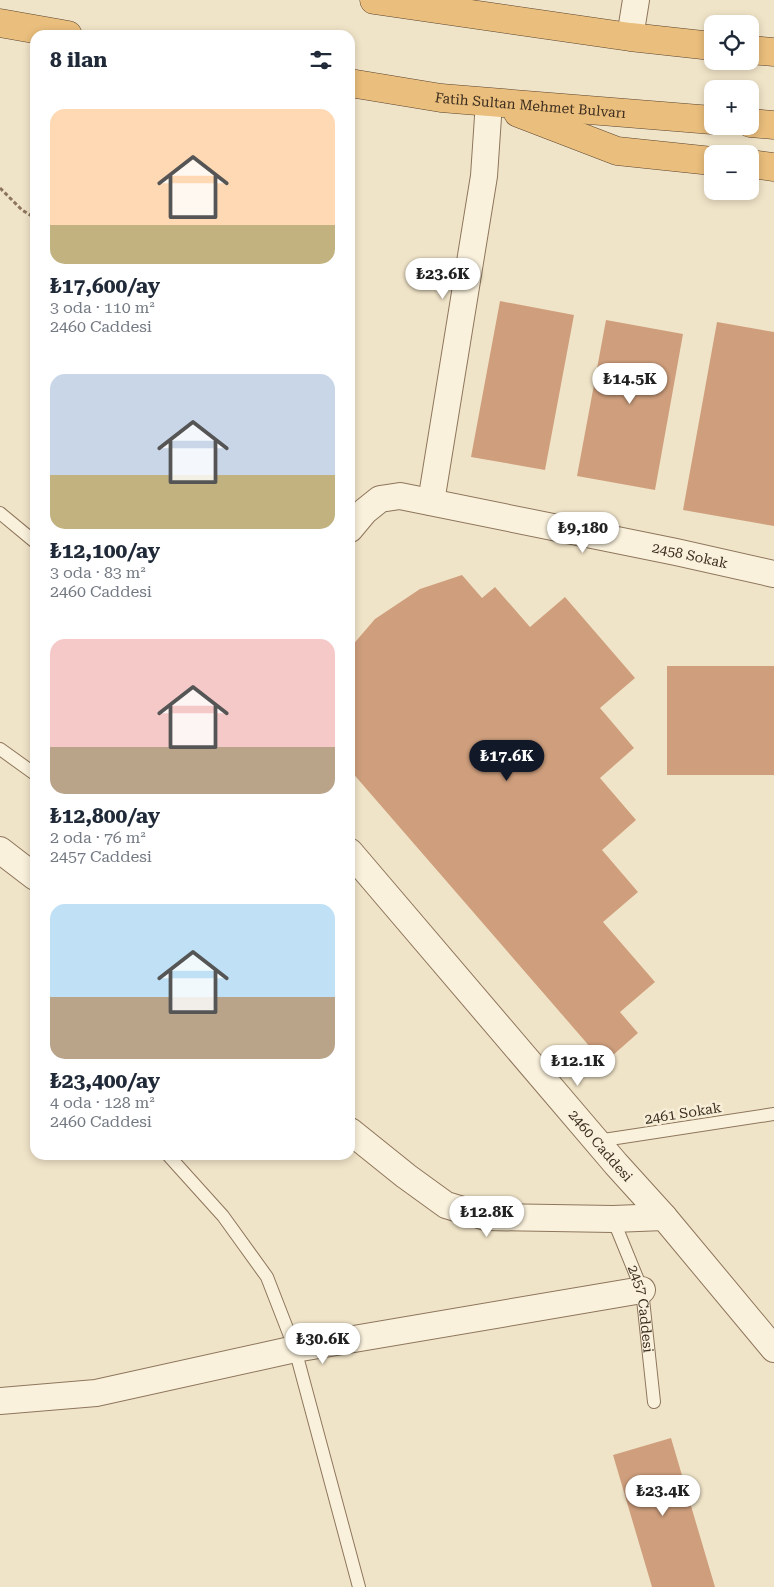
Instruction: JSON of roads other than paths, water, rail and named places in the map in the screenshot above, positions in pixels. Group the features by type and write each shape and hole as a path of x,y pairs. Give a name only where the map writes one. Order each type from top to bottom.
{"highway":[{"path":"374,0 630,37 704,45"},
{"path":"0,23 40,30"},
{"path":"759,51 774,52"},
{"name":"Fatih Sultan Mehmet Bulvarı","path":"355,84 441,98 704,119"},
{"path":"489,102 617,151 704,160"},
{"path":"759,124 774,125"},
{"path":"759,165 774,167"}],"street":[{"path":"630,37 636,0"},
{"path":"431,502 484,176 489,102"},
{"name":"2458 Sokak","path":"355,523 365,510 380,499 400,496 774,574"},
{"path":"0,850 30,874"},
{"name":"2460 Caddesi","path":"355,858 596,1141 664,1217 774,1349"},
{"path":"355,1134 406,1176 446,1205 486,1217 612,1219 664,1217"},
{"path":"0,1401 96,1393 295,1349 642,1290"}],"lane":[{"path":"0,513 30,538"},
{"path":"0,749 30,770"},
{"name":"2461 Sokak","path":"596,1141 774,1114"},
{"path":"173,1160 224,1216 267,1277 295,1349 359,1587"},
{"name":"2457 Caddesi","path":"612,1219 642,1290 654,1402"}]}
